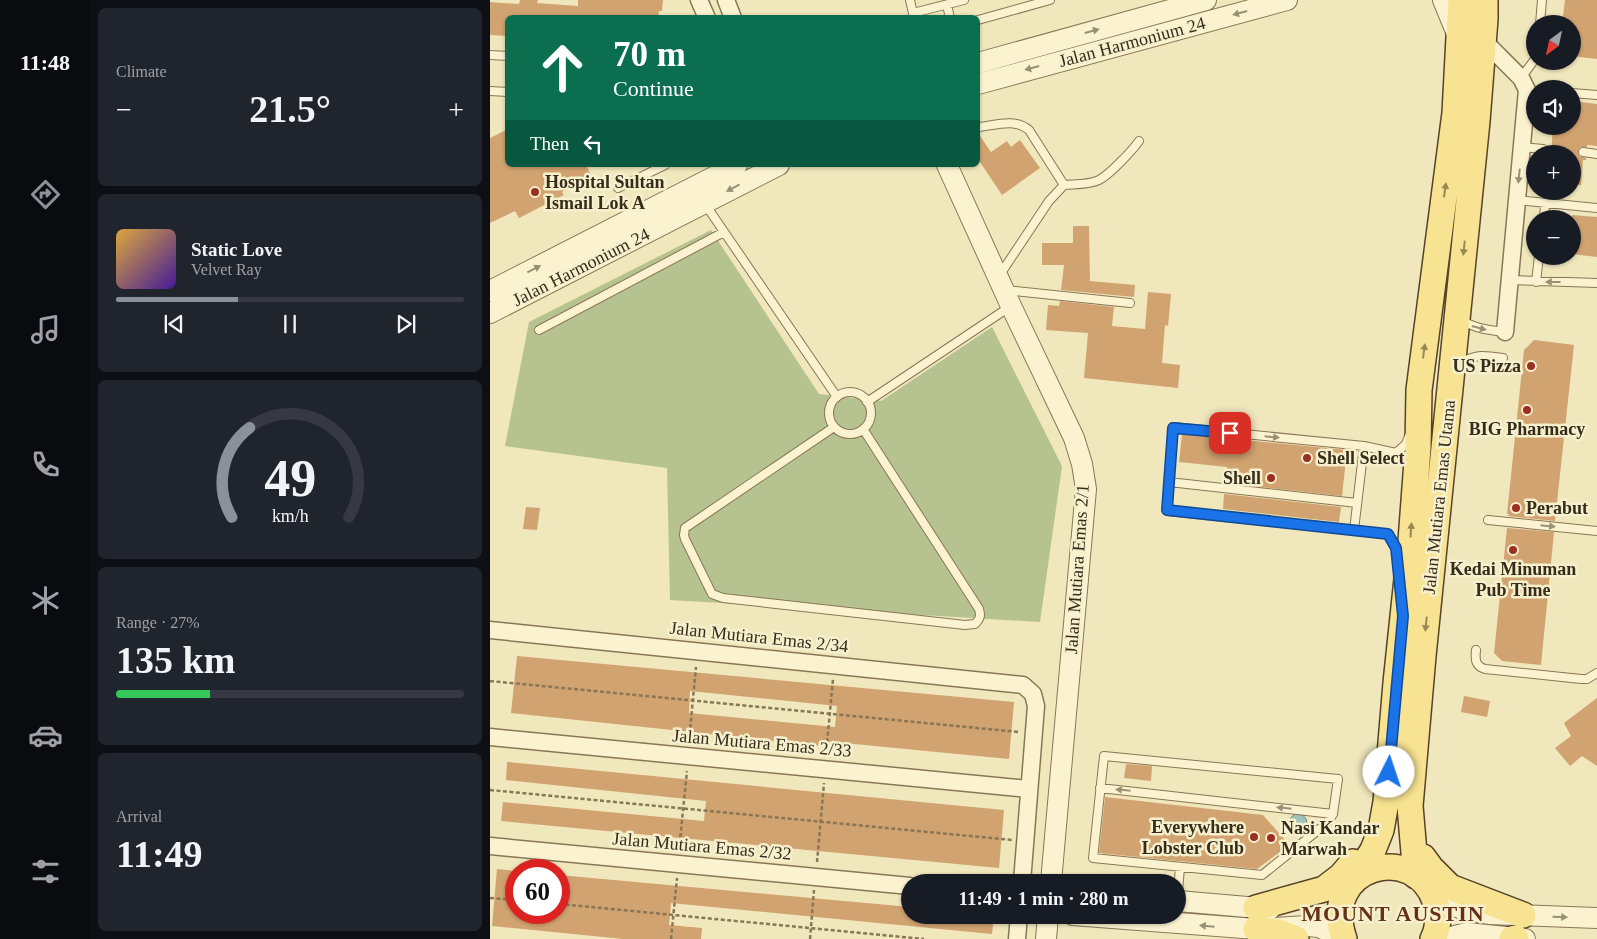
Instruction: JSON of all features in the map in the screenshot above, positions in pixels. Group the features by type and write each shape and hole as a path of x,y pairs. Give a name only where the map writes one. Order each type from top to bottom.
{"main road":[{"path":"1461,0 1480,22"},
{"name":"Jalan Mutiara Emas Utama","path":"1350,886 1373,850 1381,830 1398,804 1423,656 1457,317 1480,22"},
{"name":"Jalan Mutiara Emas Utama","path":"1416,876 1398,804 1403,616 1417,458 1419,390 1455,114 1480,22"},
{"path":"1256,919 1324,889 1341,876 1356,860 1398,804 1413,834 1417,849 1431,868 1450,887 1519,933"},
{"path":"1344,939 1339,924 1339,908 1350,886 1366,872 1378,868 1398,868 1416,876 1426,884 1437,908 1438,920 1432,939"},
{"path":"1256,919 1278,932 1296,939"}],"street":[{"path":"726,0 732,15"},
{"name":"Jalan Harmonium 24","path":"980,61 1206,0"},
{"name":"Jalan Harmonium 24","path":"980,83 1287,0"},
{"path":"1443,0 1480,22 1526,83"},
{"path":"1505,332 1526,106"},
{"name":"Jalan Harmonium 24","path":"490,291 732,167"},
{"name":"Jalan Harmonium 24","path":"490,313 773,167"},
{"name":"Jalan Mutiara Emas 2/1","path":"948,167 1074,438 1082,464 1086,489 1052,874"},
{"name":"Jalan Mutiara Emas 2/34","path":"490,630 1023,685 1033,694 1035,700 1034,733"},
{"path":"1023,874 1034,733"},
{"name":"Jalan Mutiara Emas 2/33","path":"490,737 1030,789"},
{"name":"Jalan Mutiara Emas 2/32","path":"490,846 901,885"},
{"path":"1186,917 1256,919 1278,909 1323,901 1350,886"},
{"path":"1433,896 1464,910 1490,914 1519,933"},
{"path":"1186,904 1256,919 1318,927 1344,939"},
{"path":"1443,939 1467,933 1519,933 1597,918"},
{"path":"1017,939 1018,924"},
{"path":"1046,939 1047,924"}],"lane":[{"path":"910,0 914,15"},
{"path":"917,15 964,0"},
{"path":"980,19 1031,2 1050,0"},
{"path":"1541,15 1542,0"},
{"path":"947,5 949,15"},
{"path":"490,54 505,56"},
{"path":"490,91 505,92"},
{"path":"1581,94 1597,95"},
{"path":"980,128 1016,123 1023,125 1064,185"},
{"path":"867,402 1004,291 1049,201 1064,185 1100,180 1134,149 1139,141"},
{"path":"1522,147 1526,147"},
{"path":"1583,152 1597,154"},
{"path":"618,188 661,167"},
{"path":"1517,200 1597,208"},
{"path":"705,203 837,397"},
{"path":"1545,204 1545,210"},
{"path":"539,330 724,232"},
{"path":"1536,282 1538,265"},
{"path":"1509,280 1597,283"},
{"path":"1004,291 1130,303"},
{"path":"1457,317 1483,330 1505,332"},
{"path":"1452,367 1480,355 1502,358"},
{"path":"1403,616 1396,548 1388,534 1167,510 1173,428 1364,446 1396,453 1406,444 1412,427 1419,390"},
{"path":"853,393 859,394 867,402 870,417 863,429 853,434 848,434 842,433 834,427 829,411 830,406 837,397 842,394 853,393"},
{"path":"834,427 686,528 685,539 712,594 723,598 965,625 975,624 979,620 979,609 863,429"},
{"path":"1354,530 1364,446"},
{"path":"1169,482 1357,503"},
{"path":"1488,520 1597,531"},
{"path":"1476,650 1476,662 1478,666 1485,669 1581,680 1597,673"},
{"path":"1104,756 1338,779 1333,814 1327,824 1262,875 1093,858 1100,788 1104,756"},
{"path":"1100,788 1333,814"},
{"path":"1179,874 1180,867"}],"path":[{"path":"672,939 697,651"},
{"path":"810,939 834,665"},
{"path":"490,681 1034,733"},
{"path":"490,790 1026,841"},
{"path":"490,898 505,899"},
{"path":"570,905 924,939"}],"green space":[{"path":"711,230 819,394 881,401 992,327 1062,466 1040,622 670,600 667,468 505,446 529,322"}],"water":[{"path":"1298,814 1304,817 1307,823 1304,829 1298,832 1292,829 1289,823 1292,817"}],"building":[{"path":"520,0 538,0 537,3 578,6 578,0 663,0 662,11 659,11 658,15 505,15 505,36 490,35 490,2 519,4"},
{"path":"1565,0 1597,0 1597,59 1581,57 1581,15 1563,15"},
{"path":"1581,102 1597,104 1597,146 1552,145 1552,135 1581,135"},
{"name":"Hospital Sultan Ismail Lok A","path":"505,130 505,167 587,167 592,177 562,192 564,195 519,218 515,211 490,223 490,138"},
{"path":"980,136 991,152 1007,141 1011,147 1020,140 1040,168 1002,195 980,162"},
{"path":"1581,157 1586,158 1586,160 1583,160 1581,185"},
{"path":"1581,216 1597,217 1597,257 1581,255"},
{"path":"1073,226 1089,226 1090,281 1135,285 1134,297 1061,290 1064,265 1042,265 1042,243 1073,243"},
{"path":"1148,292 1171,294 1168,326 1165,325 1162,363 1180,365 1178,388 1084,378 1088,333 1046,330 1048,305 1059,306 1060,301 1114,307 1112,326 1145,329"},
{"path":"1534,340 1574,345 1555,521 1508,516 1509,514 1507,514 1524,350"},
{"path":"1182,434 1347,450 1342,496 1225,483 1227,467 1179,462"},
{"path":"1224,494 1341,507 1339,522 1223,509"},
{"path":"526,507 540,508 537,530 523,529"},
{"path":"1507,528 1554,532 1541,665 1502,661 1494,653"},
{"path":"517,656 1014,702 1009,759 823,741 822,746 511,713","holes":["690,691 837,706 835,727 689,713"]},
{"path":"1464,696 1490,701 1487,717 1461,712"},
{"path":"1597,698 1597,766 1582,756 1570,766 1555,748 1571,736 1564,723"},
{"path":"507,762 1004,810 999,868 501,821 503,802 704,821 706,801 506,780"},
{"path":"1126,764 1152,766 1151,781 1124,778"},
{"path":"1105,797 1263,815 1286,841 1284,849 1257,869 1099,853"},
{"path":"497,869 505,870 505,924 570,924 570,876 901,906 901,924 993,924 992,934 671,903 669,925 702,928 701,939 623,939 492,926"}],"place":[{"name":"Hospital Sultan Ismail Lok A","path":"535,192"},
{"name":"US Pizza","path":"1531,366"},
{"name":"BIG Pharmacy","path":"1527,410"},
{"name":"Shell Select","path":"1307,458"},
{"name":"Shell","path":"1271,478"},
{"name":"Perabut","path":"1516,508"},
{"name":"Kedai Minuman Pub Time","path":"1513,550"},
{"name":"Everywhere Lobster Club","path":"1254,837"},
{"name":"Nasi Kandar Marwah","path":"1271,838"}],"district":[{"name":"MOUNT AUSTIN","path":"1393,913"}],"route":[{"path":"1230,433 1173,428 1167,510 1388,534 1396,548 1403,616 1389,772"}]}
